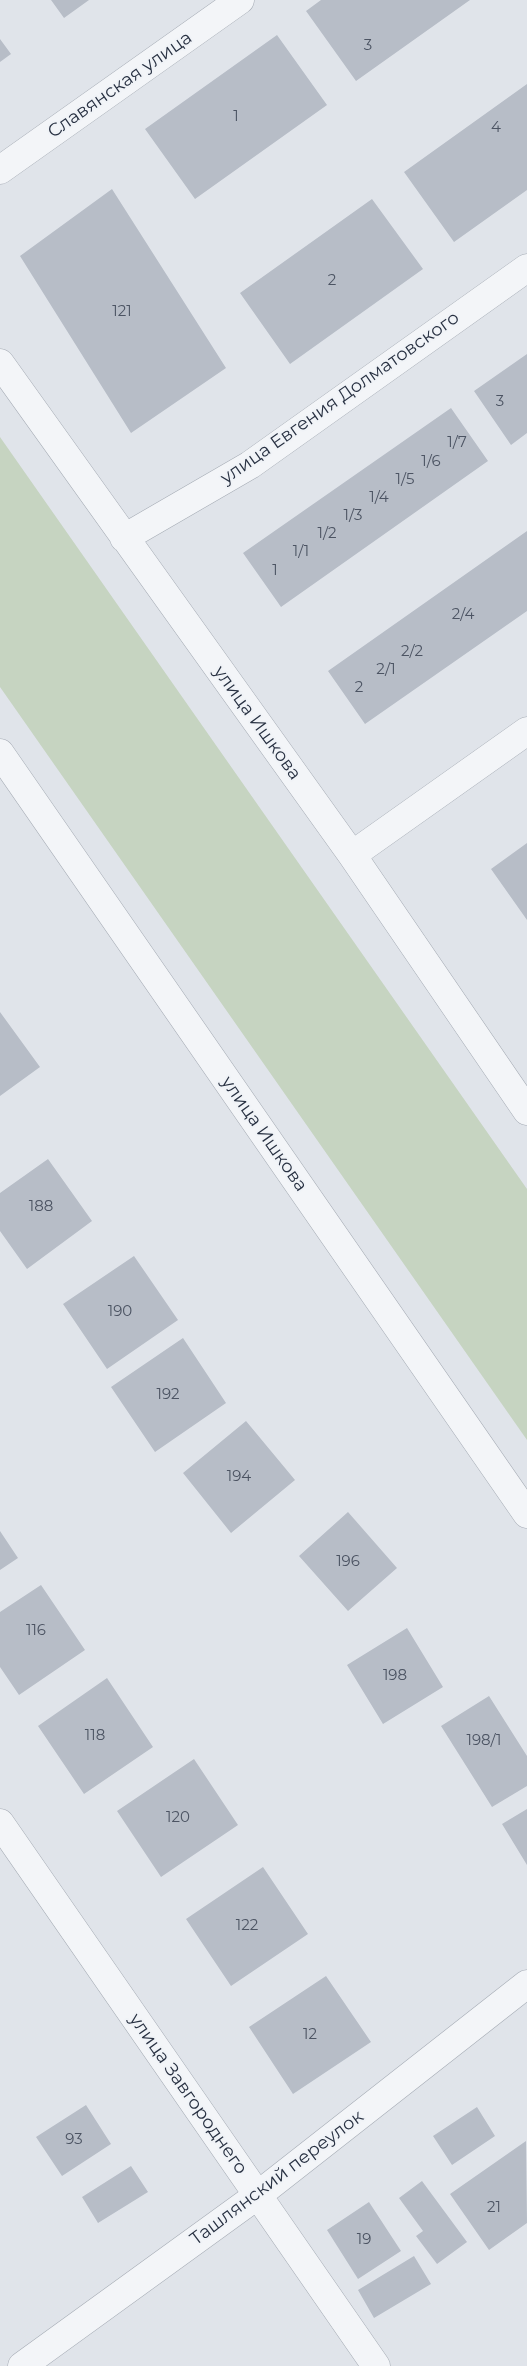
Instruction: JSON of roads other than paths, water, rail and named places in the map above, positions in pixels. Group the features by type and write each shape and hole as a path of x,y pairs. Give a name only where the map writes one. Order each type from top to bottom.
{"street":[{"name":"Славянская улица","path":"0,170 240,0"},
{"name":"улица Евгения Долматовского","path":"124,538 250,465 527,268"},
{"name":"улица Ишкова","path":"0,363 352,855 527,1110"},
{"path":"352,855 527,731"},
{"name":"улица Ишкова","path":"0,753 527,1514"},
{"name":"улица Завгороднего","path":"0,1822 376,2366"},
{"name":"Ташлянский переулок","path":"22,2366 258,2195 527,1984"}]}
